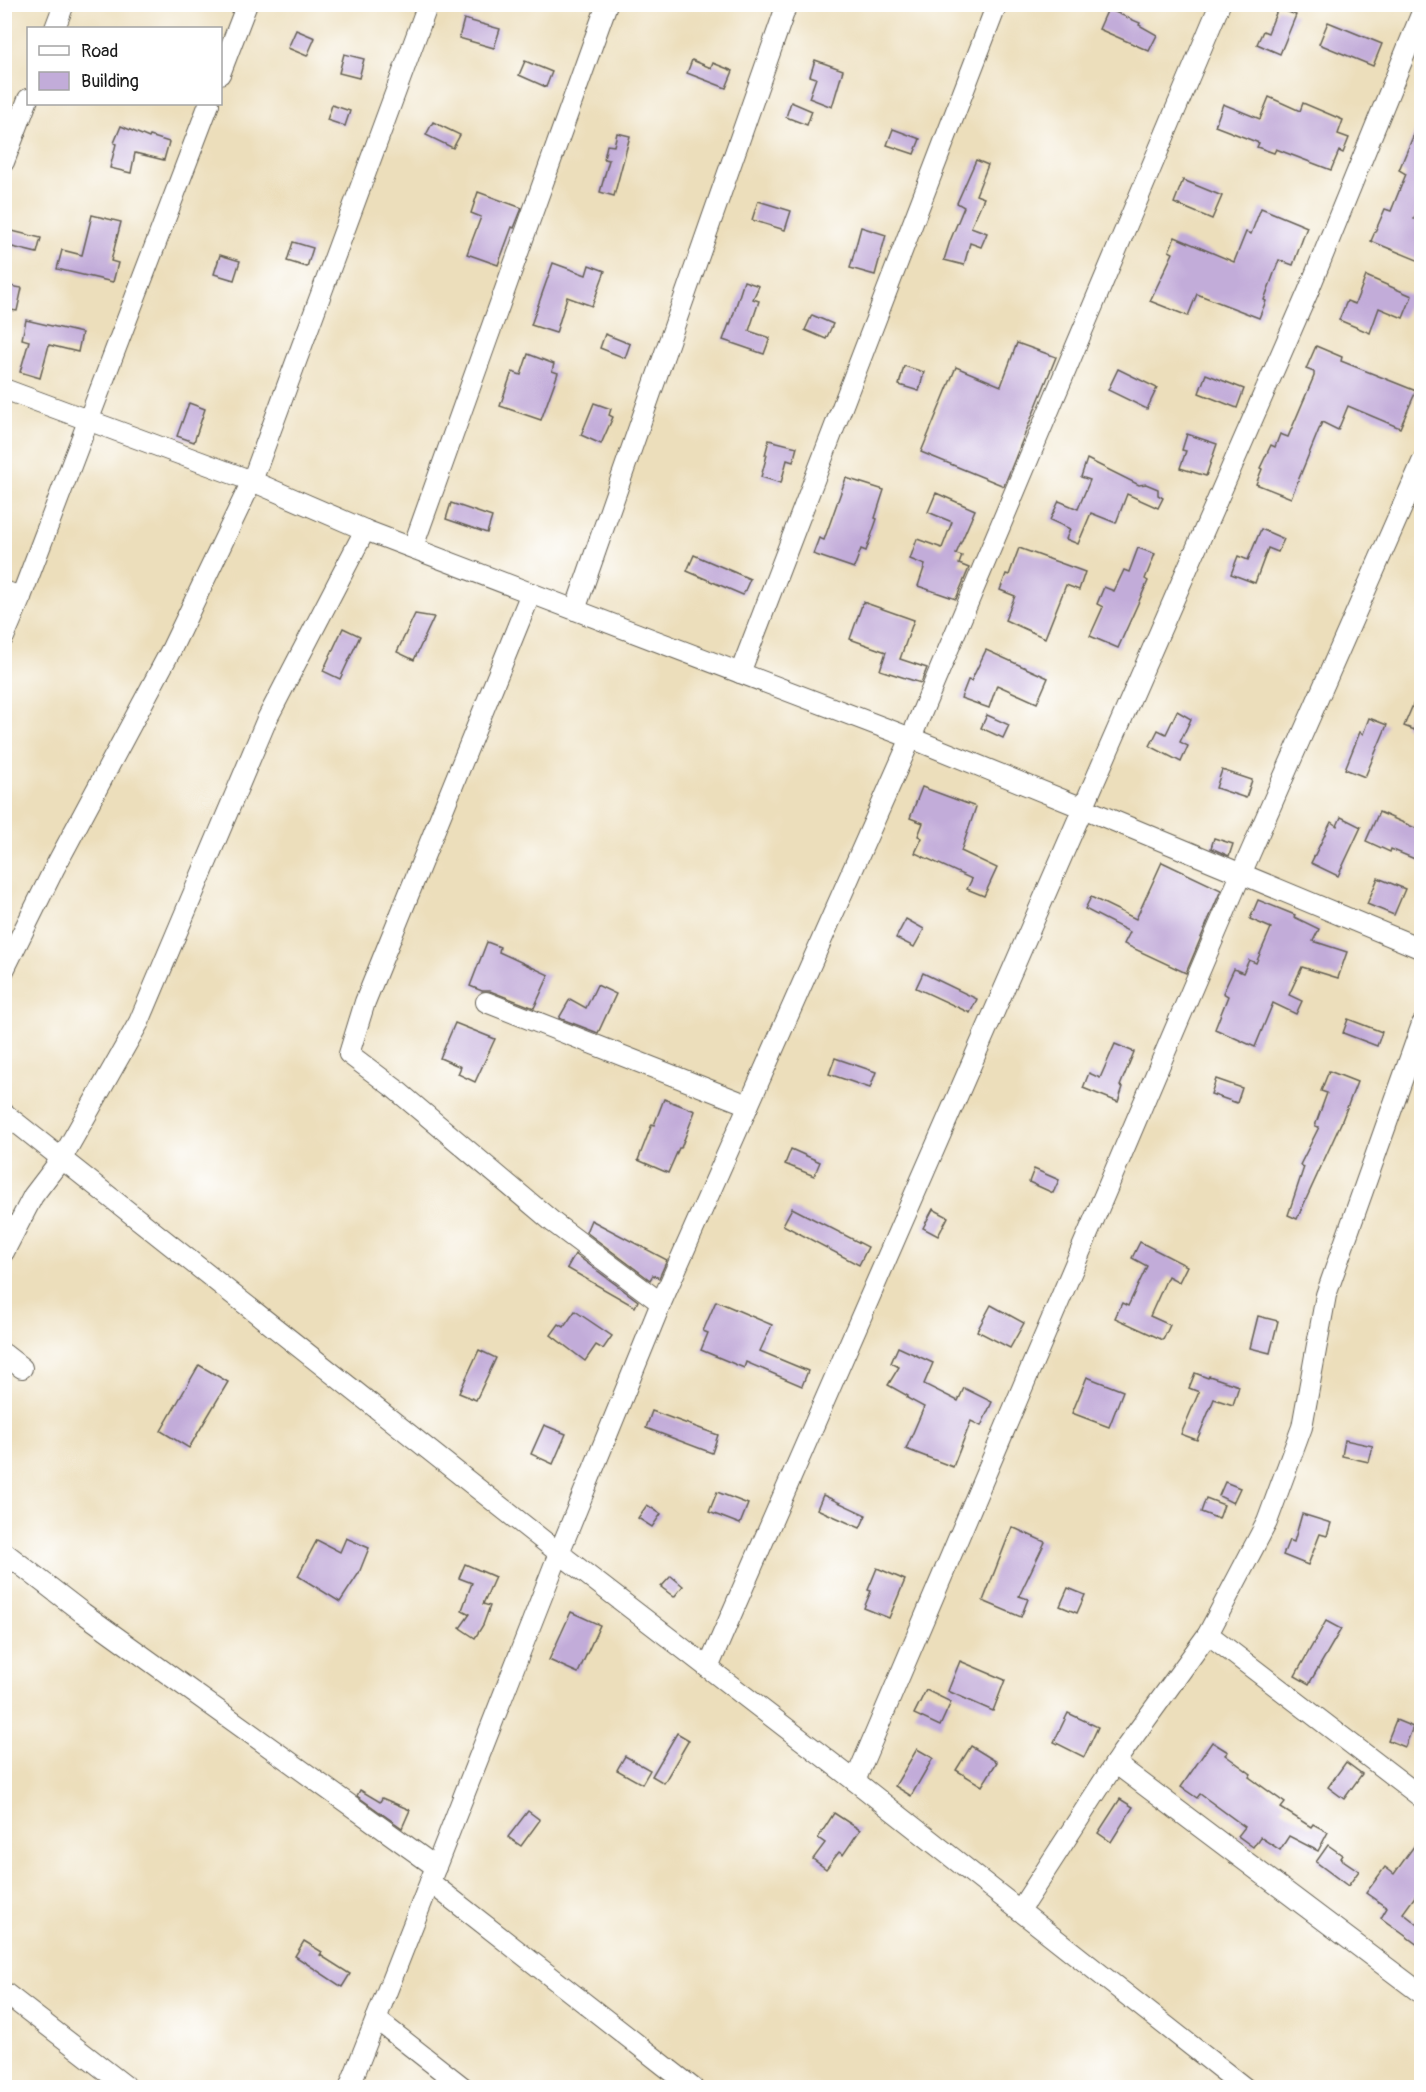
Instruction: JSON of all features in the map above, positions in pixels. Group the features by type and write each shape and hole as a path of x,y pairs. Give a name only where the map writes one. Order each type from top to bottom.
{"street":[{"path":"55,27 64,4"},
{"path":"222,69 247,4"},
{"path":"4,970 54,869 171,650 252,481 429,4"},
{"path":"414,547 607,4"},
{"path":"575,610 787,4"},
{"path":"740,673 997,4"},
{"path":"350,2088 559,1553 661,1304 911,738 1221,4"},
{"path":"708,1668 1308,292 1422,12"},
{"path":"4,162 27,102"},
{"path":"4,637 13,594 88,421 209,105"},
{"path":"4,389 252,481 365,530 911,738 1422,949"},
{"path":"855,1781 1241,874 1422,462"},
{"path":"4,1252 33,1196 62,1158 139,1022 267,718 365,530"},
{"path":"531,593 370,991 349,1054 394,1088 554,1223 661,1304"},
{"path":"486,1002 748,1105"},
{"path":"1020,1910 1115,1763 1208,1634 1267,1522 1302,1427 1326,1295 1422,1024"},
{"path":"5,1114 559,1553 855,1781 1245,2088"},
{"path":"4,1354 22,1368"},
{"path":"4,1552 433,1874 693,2088"},
{"path":"1208,1634 1422,1798"},
{"path":"1115,1763 1422,1994"},
{"path":"4,1992 128,2088"},
{"path":"376,2019 464,2088"}],"building":[{"path":"1278,8 1296,15 1280,54 1257,44 1263,31 1268,33"},
{"path":"1108,9 1140,23 1139,25 1157,35 1149,51 1099,29"},
{"path":"464,19 500,29 494,48 459,38"},
{"path":"1328,22 1382,44 1373,66 1319,44"},
{"path":"296,30 315,38 307,56 288,48"},
{"path":"344,54 364,59 359,78 339,73"},
{"path":"692,60 711,68 713,63 733,71 726,88 687,73"},
{"path":"815,60 843,70 832,107 809,98 816,78 810,76"},
{"path":"525,61 552,72 546,87 519,75"},
{"path":"1269,97 1300,111 1303,103 1343,120 1338,134 1349,138 1343,153 1339,151 1331,170 1276,149 1274,153 1257,147 1259,143 1215,126 1223,104 1260,119"},
{"path":"791,102 812,111 807,125 786,117"},
{"path":"332,105 350,111 345,126 327,120"},
{"path":"1420,120 1422,201 1414,219 1422,220 1422,262 1371,241 1385,209 1391,211 1406,174 1399,170"},
{"path":"433,122 460,135 453,148 426,135"},
{"path":"121,126 149,138 150,136 169,142 164,160 135,153 131,173 110,168 116,144 114,143"},
{"path":"893,129 920,139 914,154 887,145"},
{"path":"617,133 630,136 614,196 600,192 609,160 604,159 607,145 614,146"},
{"path":"976,160 988,165 976,195 984,198 971,227 987,233 981,247 970,243 964,265 944,260 964,207 957,203"},
{"path":"1183,180 1222,196 1212,219 1174,203"},
{"path":"478,192 522,208 514,228 512,227 498,265 467,254 481,217 471,213"},
{"path":"758,201 791,211 785,230 752,220"},
{"path":"1261,208 1307,227 1293,265 1279,260 1259,318 1197,294 1188,316 1150,301 1173,253 1169,251 1175,237 1234,262 1246,232 1251,234"},
{"path":"92,215 121,222 111,261 118,263 113,282 57,269 62,250 82,255"},
{"path":"861,227 886,235 875,275 850,268"},
{"path":"12,231 41,238 37,253 8,246"},
{"path":"293,242 313,248 307,267 287,261"},
{"path":"220,255 240,261 234,280 214,274"},
{"path":"553,263 586,275 589,265 605,271 592,306 567,297 556,333 531,325"},
{"path":"1366,276 1412,296 1403,318 1379,308 1370,333 1339,320 1347,301 1355,304"},
{"path":"744,281 759,286 753,299 759,301 749,331 770,338 764,354 723,340"},
{"path":"4,285 22,288 17,311 4,309"},
{"path":"812,315 833,324 826,339 805,330"},
{"path":"26,320 82,333 78,352 49,345 40,378 20,372 29,341 22,339"},
{"path":"605,334 630,344 625,358 600,348"},
{"path":"1017,343 1056,357 1004,486 921,452 956,367 1001,386"},
{"path":"1316,346 1342,357 1341,361 1416,391 1400,428 1348,406 1338,430 1322,422 1291,498 1256,484 1262,469 1260,468 1271,445 1275,447 1280,434 1288,437 1314,376 1314,372 1306,369"},
{"path":"528,354 554,364 552,371 558,373 541,420 500,406 512,372 521,375"},
{"path":"904,366 924,372 919,391 899,385"},
{"path":"1118,369 1157,388 1147,409 1108,390"},
{"path":"1206,374 1244,389 1237,408 1199,393"},
{"path":"189,403 205,409 194,442 177,436"},
{"path":"594,403 611,409 609,415 613,417 601,444 581,435"},
{"path":"1187,434 1217,444 1206,476 1180,468 1186,451 1182,450"},
{"path":"769,440 797,447 793,462 787,460 781,483 761,477"},
{"path":"1087,459 1139,485 1146,484 1158,489 1158,495 1163,498 1158,508 1127,494 1116,523 1091,513 1078,544 1066,539 1070,529 1050,520 1059,501 1078,509 1090,480 1081,477"},
{"path":"846,478 884,490 866,551 861,549 854,568 813,554 819,538 824,540"},
{"path":"936,493 975,510 956,554 962,556 959,564 969,568 956,599 918,586 925,565 910,559 917,539 942,548 952,522 928,512"},
{"path":"451,503 492,517 487,533 446,519"},
{"path":"1261,529 1284,539 1278,552 1268,548 1255,583 1231,574 1238,556 1248,560"},
{"path":"1019,548 1085,572 1079,590 1066,585 1045,638 1005,620 1015,596 1000,590 1006,574 1009,575"},
{"path":"1138,548 1155,554 1145,579 1148,581 1118,648 1090,636 1103,607 1097,604 1104,587 1114,591 1124,570 1129,572"},
{"path":"694,555 750,579 743,595 687,571"},
{"path":"863,602 914,620 900,659 927,668 921,683 880,670 886,652 850,639"},
{"path":"415,614 434,617 414,660 397,652"},
{"path":"343,628 360,636 340,679 323,671"},
{"path":"986,650 1048,678 1037,703 997,685 989,708 961,698 968,680 971,681"},
{"path":"1422,686 1422,733 1404,726"},
{"path":"1177,711 1191,719 1180,742 1188,746 1181,762 1150,746 1158,730 1166,734"},
{"path":"987,715 1009,725 1003,738 981,728"},
{"path":"1369,718 1387,725 1365,777 1345,769 1360,732 1363,734"},
{"path":"1222,770 1252,780 1246,798 1216,788"},
{"path":"922,787 976,807 961,851 997,868 984,896 967,889 972,879 915,853 922,838 918,836 923,823 910,818"},
{"path":"1379,812 1422,831 1422,862 1391,849 1390,852 1366,841"},
{"path":"1341,817 1361,827 1338,876 1311,863 1331,822 1337,826"},
{"path":"1214,838 1233,844 1229,856 1211,848"},
{"path":"1162,862 1221,890 1186,973 1124,944 1130,932 1085,909 1091,897 1136,919"},
{"path":"1378,878 1405,889 1394,915 1367,904"},
{"path":"1258,900 1295,915 1294,917 1319,929 1313,941 1347,952 1338,978 1302,967 1289,995 1302,1001 1296,1014 1273,1003 1255,1047 1215,1029 1228,996 1223,993 1234,969 1243,973 1249,960 1256,963 1271,928 1250,919"},
{"path":"906,919 924,929 914,947 896,938"},
{"path":"487,942 500,947 499,952 549,975 534,1008 470,986"},
{"path":"923,973 977,999 970,1013 916,988"},
{"path":"597,985 616,994 598,1033 559,1018 570,999 586,1008"},
{"path":"1348,1019 1382,1032 1377,1046 1343,1033"},
{"path":"455,1023 495,1039 475,1082 458,1074 461,1067 440,1058"},
{"path":"1115,1044 1134,1052 1120,1086 1123,1087 1118,1102 1083,1088 1089,1073 1100,1078"},
{"path":"835,1058 876,1072 870,1088 829,1074"},
{"path":"1329,1071 1357,1082 1297,1219 1288,1215 1304,1167 1300,1165 1319,1127 1315,1126 1327,1093 1321,1091"},
{"path":"1216,1079 1242,1088 1237,1103 1211,1094"},
{"path":"664,1099 695,1111 681,1148 668,1173 638,1160"},
{"path":"791,1149 820,1162 814,1176 785,1164"},
{"path":"1034,1169 1059,1180 1053,1193 1029,1182"},
{"path":"792,1208 868,1247 859,1265 783,1225"},
{"path":"933,1209 948,1217 938,1236 923,1228"},
{"path":"591,1220 667,1260 659,1278 653,1275 650,1280 586,1232"},
{"path":"1140,1242 1187,1266 1179,1282 1168,1276 1150,1316 1170,1325 1163,1340 1115,1318 1122,1303 1128,1306 1147,1266 1132,1258"},
{"path":"575,1254 638,1301 635,1307 567,1268"},
{"path":"716,1301 772,1325 760,1351 808,1371 802,1386 746,1362 744,1368 701,1350 708,1333 703,1331"},
{"path":"991,1305 1024,1323 1010,1348 977,1331"},
{"path":"575,1311 612,1336 603,1349 596,1345 585,1361 551,1335 559,1324 564,1327"},
{"path":"1258,1316 1278,1321 1270,1353 1250,1348"},
{"path":"898,1347 933,1363 924,1384 958,1401 964,1388 992,1402 981,1426 971,1421 953,1467 906,1449 924,1407 888,1385 899,1367 891,1363"},
{"path":"479,1350 496,1358 476,1400 459,1393"},
{"path":"199,1365 228,1382 189,1448 161,1431"},
{"path":"1195,1373 1239,1386 1233,1405 1214,1399 1197,1440 1181,1434 1199,1392 1189,1388"},
{"path":"1087,1377 1123,1391 1109,1427 1072,1413"},
{"path":"652,1411 718,1435 712,1453 646,1428"},
{"path":"544,1425 566,1434 553,1464 531,1454"},
{"path":"1345,1440 1373,1446 1369,1462 1342,1456"},
{"path":"1225,1482 1240,1488 1233,1503 1219,1496"},
{"path":"717,1492 748,1504 740,1524 709,1512"},
{"path":"823,1495 866,1515 860,1528 817,1509"},
{"path":"1206,1498 1224,1505 1219,1519 1201,1512"},
{"path":"647,1505 661,1514 652,1527 638,1518"},
{"path":"1302,1514 1331,1523 1327,1536 1320,1534 1308,1565 1283,1555 1289,1540 1294,1542"},
{"path":"1012,1527 1045,1542 1019,1596 1028,1599 1021,1617 983,1601"},
{"path":"346,1538 369,1548 359,1573 340,1602 298,1576 317,1540 340,1552"},
{"path":"465,1564 495,1577 483,1604 490,1606 475,1638 460,1628 470,1614 462,1610 472,1583 459,1578"},
{"path":"877,1568 905,1580 889,1618 864,1608"},
{"path":"671,1576 683,1586 674,1597 661,1587"},
{"path":"1068,1588 1085,1595 1077,1613 1060,1606"},
{"path":"571,1612 600,1625 578,1673 549,1660"},
{"path":"1326,1621 1341,1629 1309,1684 1295,1676"},
{"path":"960,1661 1005,1680 993,1711 948,1691"},
{"path":"926,1690 951,1702 940,1726 914,1714"},
{"path":"1068,1713 1098,1727 1084,1757 1054,1742"},
{"path":"1396,1720 1413,1727 1405,1747 1388,1740"},
{"path":"677,1733 689,1740 664,1783 652,1776"},
{"path":"1212,1742 1228,1752 1225,1755 1251,1774 1249,1777 1285,1803 1281,1808 1311,1827 1313,1824 1328,1832 1318,1851 1289,1836 1280,1850 1260,1837 1253,1847 1238,1836 1245,1827 1200,1794 1197,1798 1181,1787"},
{"path":"971,1746 997,1762 982,1786 956,1770"},
{"path":"917,1749 933,1758 911,1796 895,1786"},
{"path":"625,1756 650,1770 642,1784 617,1770"},
{"path":"1346,1762 1362,1774 1344,1799 1328,1787"},
{"path":"360,1790 380,1802 382,1798 410,1810 402,1828 357,1796"},
{"path":"1120,1799 1133,1807 1111,1842 1098,1833"},
{"path":"528,1811 540,1820 521,1846 508,1837"},
{"path":"834,1813 860,1830 843,1855 839,1852 826,1869 813,1859 825,1843 818,1838"},
{"path":"1422,1835 1422,1887 1403,1913 1422,1928 1422,1948 1381,1918 1387,1908 1366,1893 1385,1867 1394,1874"},
{"path":"1328,1845 1342,1855 1340,1858 1359,1871 1348,1886 1316,1862"},
{"path":"304,1941 322,1952 320,1955 350,1974 342,1987 295,1956"}]}
